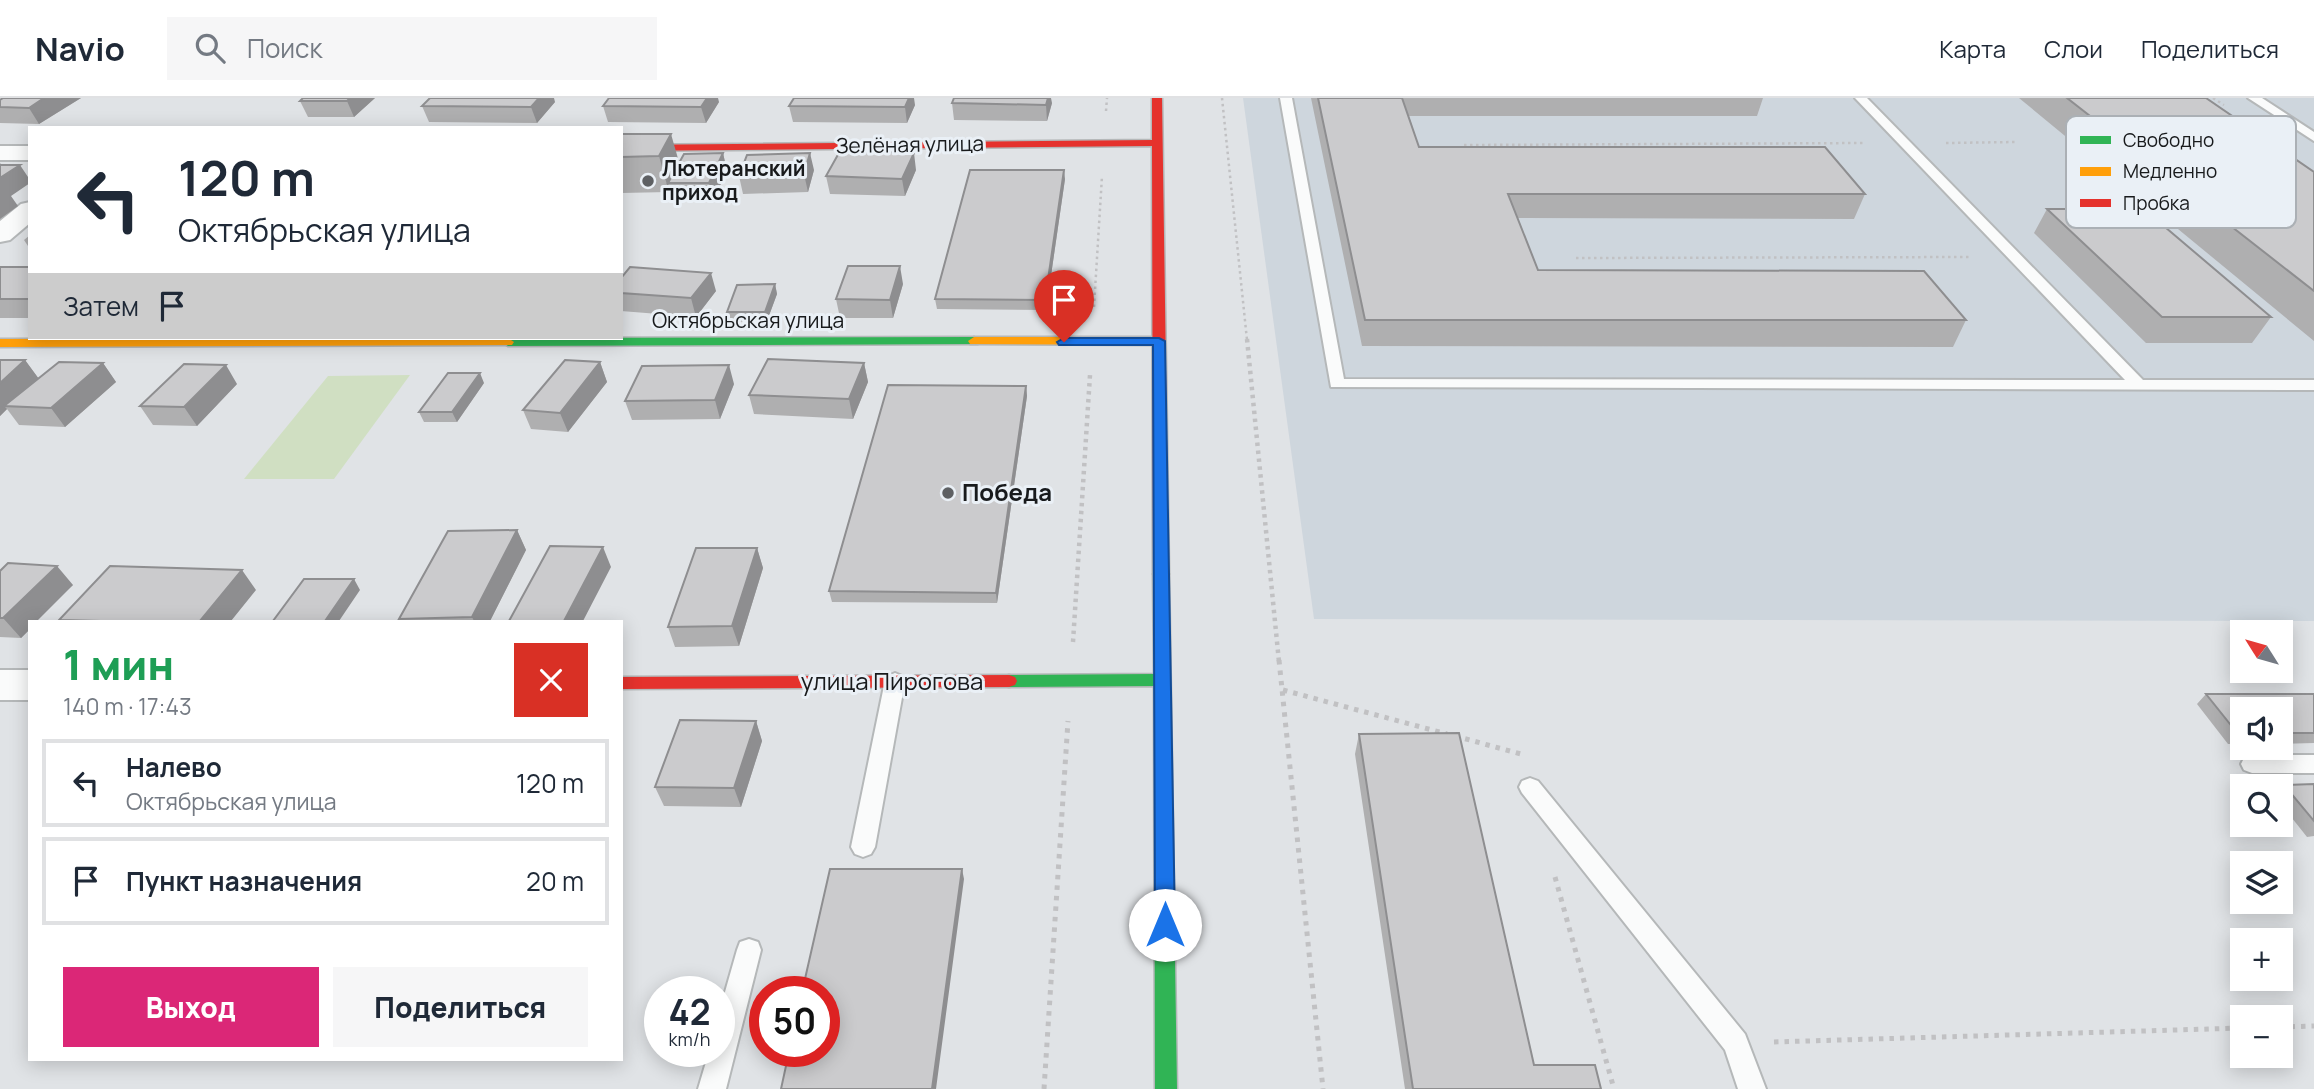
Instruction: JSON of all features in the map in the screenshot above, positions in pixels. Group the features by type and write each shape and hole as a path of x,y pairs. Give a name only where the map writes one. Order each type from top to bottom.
{"street":[{"path":"1157,98 1166,1089"},
{"name":"Зелёная улица","path":"623,148 1157,143"},
{"path":"0,153 28,153"},
{"path":"0,234 28,212"},
{"name":"Октябрьская улица","path":"0,342 1159,341"},
{"name":"улица Пирогова","path":"623,682 1163,680"},
{"path":"0,685 28,685"}],"lane":[{"path":"1286,98 1337,384 2314,385"},
{"path":"1861,98 2139,384"},
{"path":"2254,98 2281,116"},
{"path":"2296,126 2314,138"},
{"path":"863,847 895,681"},
{"path":"2252,764 2314,764"},
{"path":"1530,787 1736,1043 1752,1089"},
{"path":"712,1089 749,950"}],"path":[{"path":"1044,1089 1107,98"},
{"path":"1222,98 1323,1089"},
{"path":"1464,145 2015,142"},
{"path":"1576,258 2015,257"},
{"path":"1282,690 1521,754 1530,787"},
{"path":"1552,866 1614,1089"},
{"path":"2293,1027 2314,1026"},
{"path":"1736,1043 2230,1028"}],"shaded area":[{"path":"1243,98 2314,98 2314,621 1314,619"}],"green space":[{"path":"410,375 334,479 244,479 328,376"}],"building":[{"path":"44,98 29,108 0,107 0,100"},
{"path":"303,98 350,98 347,101 300,101"},
{"path":"430,98 539,98 531,107 422,106"},
{"path":"609,98 707,98 701,107 603,106"},
{"path":"794,98 909,98 905,107 789,106"},
{"path":"954,98 1048,98 1046,105 952,103"},
{"path":"1318,98 1402,98 1419,147 1825,147 1865,194 1508,194 1538,270 1924,271 1966,320 1365,320"},
{"path":"2067,98 2206,98 2232,116 2090,116"},
{"path":"623,134 671,134 659,156 623,157"},
{"path":"840,151 914,153 902,179 826,176"},
{"path":"723,153 709,183 668,183 684,154"},
{"path":"810,153 804,174 739,176 747,155"},
{"path":"2296,160 2314,172 2314,291 2233,228 2296,228"},
{"path":"0,165 20,165 0,178"},
{"path":"970,170 1064,170 1045,300 935,299"},
{"path":"2047,209 2066,209 2066,227"},
{"path":"2067,228 2166,228 2271,317 2162,317"},
{"path":"848,266 900,266 890,300 836,299"},
{"path":"0,267 28,267 28,299 0,299"},
{"path":"630,267 711,273 691,298 623,293 623,276"},
{"path":"775,284 765,312 727,312 737,285"},
{"path":"768,359 864,363 849,399 749,395"},
{"path":"0,360 25,360 0,383"},
{"path":"565,360 600,362 560,413 523,410"},
{"path":"59,362 103,363 51,408 4,406"},
{"path":"184,364 226,365 184,407 140,406"},
{"path":"729,365 715,400 625,401 642,366"},
{"path":"448,373 480,373 452,412 419,412"},
{"path":"888,385 1026,386 996,593 829,591"},
{"path":"517,530 472,617 399,619 448,531"},
{"path":"550,546 603,547 565,620 510,620"},
{"path":"696,548 757,548 732,626 668,627"},
{"path":"8,563 57,566 0,618 0,571"},
{"path":"110,566 242,570 201,620 59,620"},
{"path":"304,579 354,579 326,620 274,620"},
{"path":"2206,694 2314,694 2314,733 2293,733 2293,697 2230,697 2230,724"},
{"path":"680,720 756,721 734,788 655,787"},
{"path":"1459,733 1534,1065 1595,1065 1601,1089 1413,1089 1359,734"},
{"path":"2314,784 2314,821 2293,796 2293,785"},
{"path":"830,869 962,869 932,1089 781,1089 786,1067 840,1067 840,976 806,976"}],"traffic: fast":[{"path":"508,342 974,341"},
{"path":"1161,574 1166,1089"},
{"path":"1009,681 1162,680"}],"traffic: slow":[{"path":"974,341 1159,341"},
{"path":"0,343 508,342"}],"traffic: jam":[{"path":"1157,98 1161,574"},
{"path":"623,148 1157,143"},
{"path":"623,683 1009,681"}],"place":[{"name":"Лютеранский приход","path":"648,181"},
{"name":"Победа","path":"948,493"}],"route":[{"path":"1064,342 1159,341 1165,925"}]}
